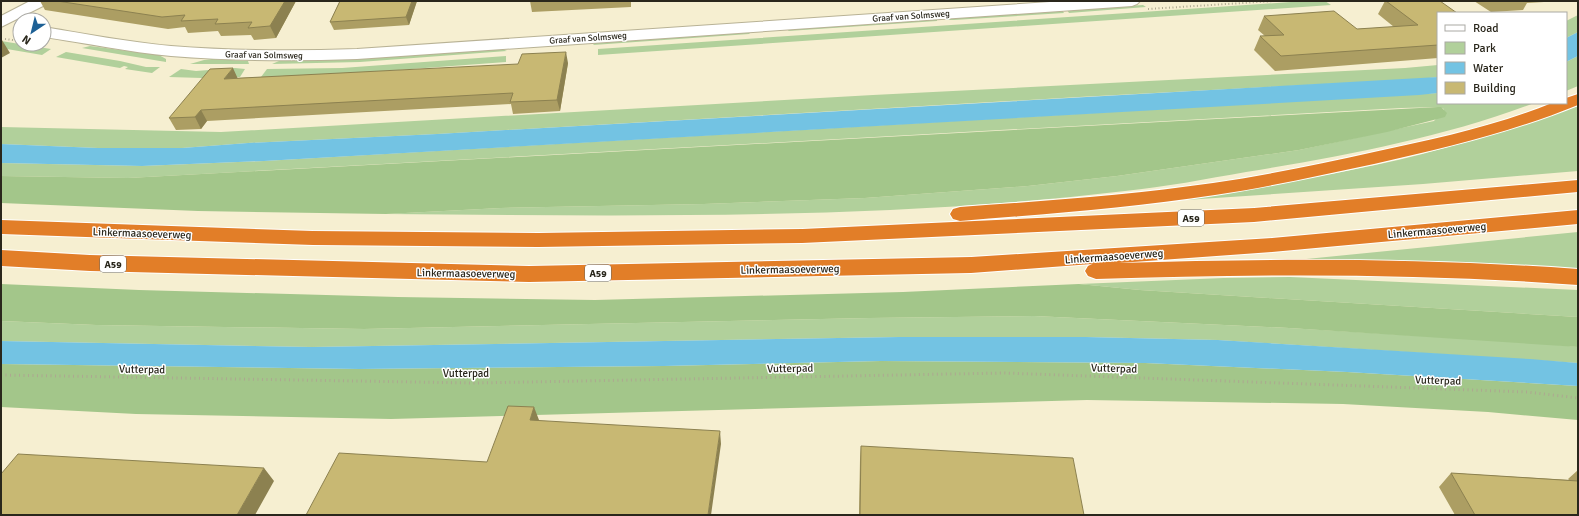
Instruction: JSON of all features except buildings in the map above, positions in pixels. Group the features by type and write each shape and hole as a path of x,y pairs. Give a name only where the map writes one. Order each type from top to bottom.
{"highway":[{"name":"A59","path":"1567,103 1578,99"},
{"name":"A59","path":"802,236 879,220 1055,207 1174,194 1308,173 1426,147 1510,124 1564,104"},
{"name":"Linkermaasoeverweg","path":"1,227 123,233 329,239 538,240 802,236 1254,215 1578,186"},
{"name":"Linkermaasoeverweg","path":"1,258 201,267 529,274 972,265 1272,245 1578,217"},
{"name":"A59","path":"972,265 1068,272 1221,267 1398,268 1444,269 1578,277"}],"street":[{"path":"1,24 42,1"},
{"name":"Graaf van Solmsweg","path":"52,33 133,46 188,52 299,56 357,54 1061,3 1132,1"},
{"path":"1,24 12,26"}],"path":[{"path":"1,38 12,40"},
{"name":"Vutterpad","path":"1,375 474,383 1005,373 1527,392 1578,398"}],"green space":[{"path":"1305,1 1325,1 1331,5 598,55 598,49"},
{"path":"1143,5 1146,7 1069,13 1067,10"},
{"path":"1062,10 1064,13 954,20 947,20 946,18"},
{"path":"1578,15 1578,32 1567,38 1567,20"},
{"path":"937,19 937,21 788,31 790,28"},
{"path":"751,32 749,34 593,45 595,43"},
{"path":"1,41 12,43 12,50 1,48"},
{"path":"90,46 159,55 166,59 166,62 82,48"},
{"path":"502,49 507,51 360,62 272,64 279,61 309,61"},
{"path":"24,52 46,52 42,55"},
{"path":"66,52 146,67 160,67 152,73 125,69 128,67 124,66 120,68 56,57"},
{"path":"506,56 506,62 331,75 261,77 267,69 342,68"},
{"path":"1578,56 1578,86 1567,91 1567,62"},
{"path":"212,59 248,61 249,64 190,64"},
{"path":"1437,65 1437,77 437,134 248,143 182,148 98,148 1,144 1,127 221,132 873,95 1405,68"},
{"path":"235,68 245,69 240,77 169,77 181,69 196,71"},
{"path":"1437,93 1437,104 1531,104 1464,126 1392,145 1170,185 1033,200 848,212 663,215 386,214 501,208 704,204 865,198 1028,186 1117,176 1299,150 1434,121 1444,109 1438,107 1402,108 128,178 1,176 1,163 142,166 264,161"},
{"path":"1578,106 1578,171 1423,184 1140,203 1275,184 1384,163 1468,141"},
{"path":"1441,107 1447,113 1445,117 1387,132 1299,150 1117,176 1028,186 865,198 704,204 501,208 386,214 198,211 1,203 1,176 128,178"},
{"path":"1578,232 1578,273 1276,262"},
{"path":"1290,277 1578,290 1578,317 1140,290 1079,284"},
{"path":"1,284 139,290 398,297 595,300 903,292 1079,284 1140,290 1578,317 1578,347 1289,328 1034,316 364,329 96,325 1,321"},
{"path":"1034,316 1289,328 1539,343 1578,347 1578,363 1218,340 1086,337 899,337 312,347 1,341 1,321 96,325 364,329"},
{"path":"881,361 1145,363 1347,372 1578,386 1578,420 1488,412 1343,404 1087,400 391,419 136,414 1,407 1,364 359,369 664,366"}],"water":[{"path":"1578,32 1578,56 1567,62 1567,38"},
{"path":"1437,77 1437,93 1419,95 264,161 142,166 1,163 1,144 98,148 182,148 248,143 437,134"},
{"path":"899,337 1086,337 1218,340 1530,359 1578,363 1578,386 1347,372 1145,363 881,361 664,366 359,369 1,364 1,341 312,347"}]}
